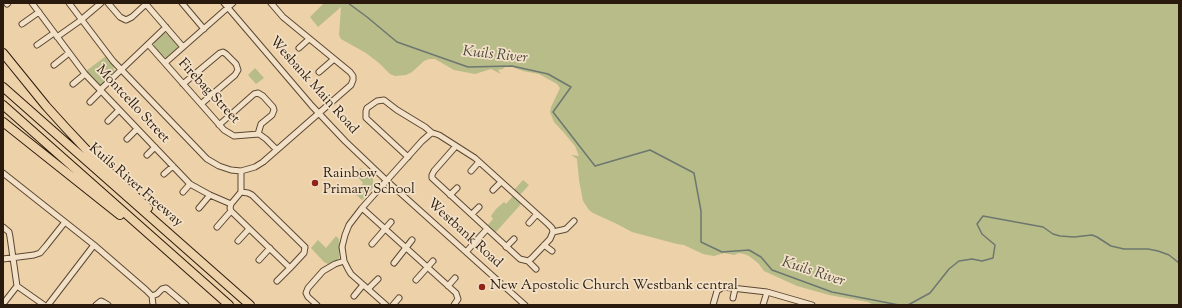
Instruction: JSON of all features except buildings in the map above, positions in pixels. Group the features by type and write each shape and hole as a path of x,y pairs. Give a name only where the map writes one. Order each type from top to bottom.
{"highway":[{"path":"3,53 42,101 95,159 180,237 189,251"},
{"name":"Kuils River Freeway","path":"3,87 250,305"},
{"name":"Kuils River Freeway","path":"3,105 229,305"},
{"path":"3,122 169,256 190,270"}],"street":[{"name":"Montcello Street","path":"32,3 85,74 190,184 210,196 231,204"},
{"path":"69,3 113,61 207,159 218,166 241,171 256,167 263,162 351,84 353,80 351,73 283,17 271,3"},
{"path":"37,45 81,20 101,3"},
{"path":"108,3 120,17 126,20 130,19 146,4 183,47"},
{"path":"182,3 204,29"},
{"name":"Wesbank Main Road","path":"224,3 319,113 345,141 387,181"},
{"path":"165,63 233,3"},
{"path":"22,24 39,12"},
{"path":"90,102 121,69 166,27"},
{"path":"299,48 309,39"},
{"name":"Firebag Street","path":"148,44 227,133 234,136 258,134"},
{"path":"54,66 69,53"},
{"path":"183,84 220,53 226,54 236,64 238,70 235,75 201,104"},
{"path":"319,72 334,59"},
{"path":"73,84 85,74"},
{"path":"219,125 254,94 258,93 263,96 274,110 272,115 261,124 258,134 266,139 277,150"},
{"path":"408,157 366,118 368,108 377,100 384,100 432,133 439,135 468,153 551,226 553,232 550,239 528,261"},
{"path":"108,121 119,110"},
{"path":"127,139 138,129"},
{"path":"385,305 351,274 344,261 342,247 344,235 348,225 362,208 426,137 432,133"},
{"path":"456,146 434,171 432,174 433,179 506,247 522,260 528,261 536,269"},
{"path":"147,155 155,147"},
{"path":"471,171 479,162"},
{"path":"164,174 173,166"},
{"path":"241,171 241,192 231,204 231,211 290,268"},
{"path":"4,175 94,245 146,290 152,296 153,305"},
{"name":"Westbank Road","path":"387,181 525,305"},
{"path":"493,190 501,182"},
{"path":"183,192 190,184"},
{"path":"450,195 457,188"},
{"path":"241,192 252,195 304,245 304,253 277,282"},
{"path":"199,208 210,196"},
{"path":"472,214 479,207"},
{"path":"362,208 458,295 458,300 454,305"},
{"path":"217,227 231,211"},
{"path":"529,223 537,214"},
{"path":"553,232 566,229 574,221"},
{"path":"3,259 40,253 65,222"},
{"path":"372,244 391,222"},
{"path":"3,227 7,229 10,234 17,286 3,304"},
{"path":"238,241 249,229"},
{"path":"466,252 487,229"},
{"path":"506,247 514,239"},
{"path":"394,263 412,240"},
{"path":"48,305 94,245"},
{"path":"544,245 552,251"},
{"path":"258,260 270,248"},
{"path":"317,305 308,297 306,293 308,288 323,271 344,261"},
{"path":"416,280 433,261"},
{"path":"448,286 455,278"},
{"path":"368,289 378,279"},
{"path":"354,296 364,285"},
{"path":"17,286 44,305"},
{"path":"152,296 163,288 166,288 186,305"},
{"path":"713,305 716,292 722,288 767,292 795,303 812,305"},
{"path":"733,298 735,289"},
{"path":"763,305 767,292"},
{"path":"393,305 399,298"},
{"path":"96,305 101,301 108,305"}],"green space":[{"path":"324,3 1179,3 1179,305 874,305 868,302 829,295 797,286 764,271 758,263 744,254 739,253 734,255 724,253 714,256 708,255 684,245 632,232 593,213 583,201 577,159 571,155 579,156 575,146 554,122 550,112 560,88 557,84 539,74 523,71 507,65 503,69 498,70 501,74 491,69 475,74 454,70 435,59 424,61 412,72 406,75 395,76 390,74 366,53 341,39 339,35 341,7 318,27 310,17"},
{"path":"162,33 168,34 178,46 177,51 166,58 162,56 154,46 154,41"},
{"path":"106,56 113,65 113,75 102,85 98,85 86,71"},
{"path":"255,68 264,78 256,84 248,75"},
{"path":"361,168 373,177 373,188 362,200 354,193 363,183 355,174"},
{"path":"523,180 529,185 519,196 514,190"},
{"path":"514,195 522,203 495,233 487,226 493,219 491,216 496,209 504,202 506,204"},
{"path":"336,236 339,239 339,258 328,264 324,262 311,248 318,240 326,248"}],"waterway":[{"name":"Kuils River","path":"348,3 397,42 468,67 512,66 548,74 571,87 553,112 595,166 650,150 694,173 701,211 701,242 722,252 749,250 761,257 772,270 832,292 899,305"},
{"name":"Kuils River","path":"908,305 930,293 949,269 959,261 972,259 982,261 993,258 995,245 982,234 977,224 983,216 1043,227 1053,234 1060,236 1074,237 1092,235 1111,246 1124,249 1148,249 1158,251 1169,255 1179,263"}],"place":[{"name":"Rainbow Primary School","path":"315,183"},
{"name":"New Apostolic Church Westbank central","path":"482,287"}]}
